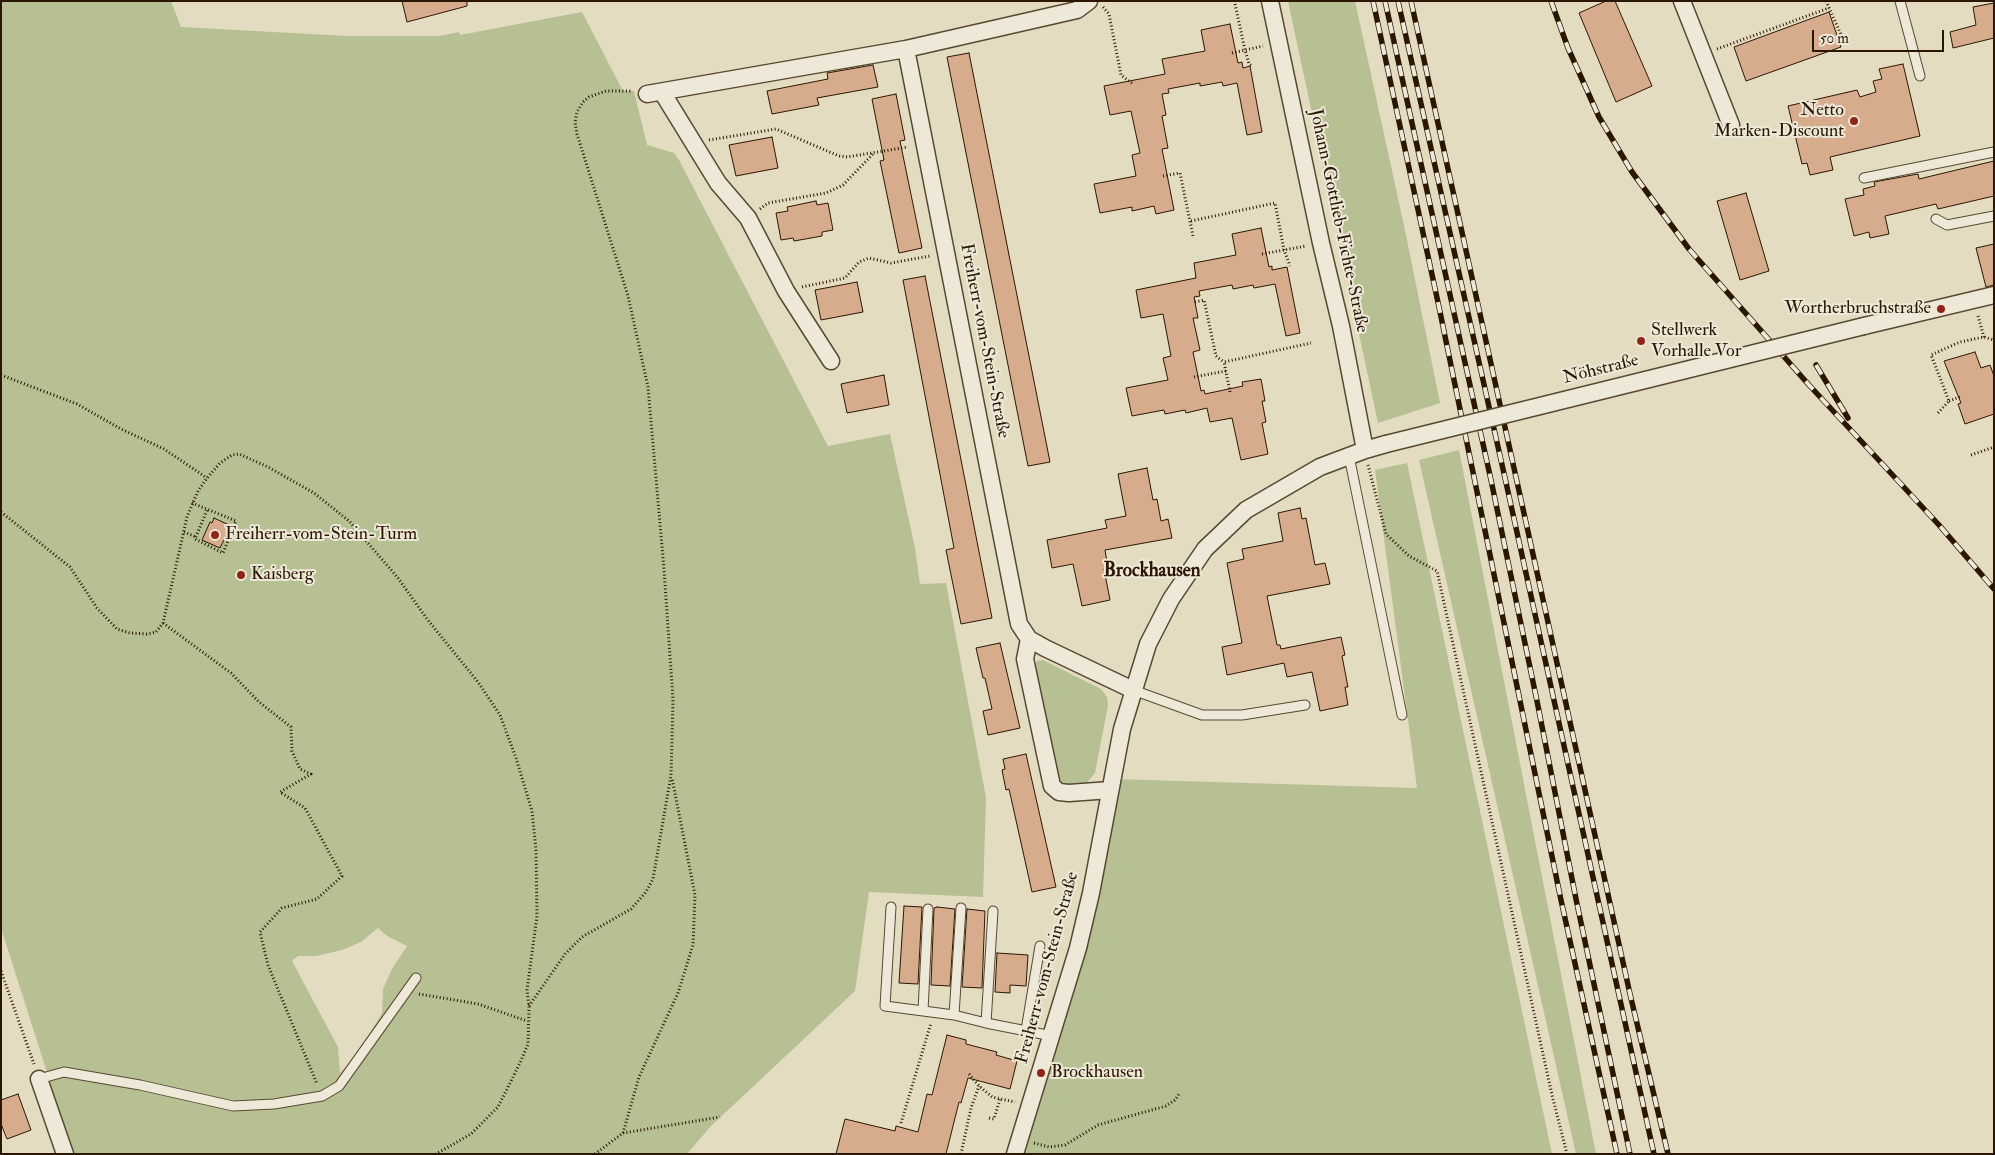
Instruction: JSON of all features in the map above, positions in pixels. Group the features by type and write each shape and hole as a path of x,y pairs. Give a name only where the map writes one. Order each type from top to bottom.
{"street":[{"path":"831,361 786,291 748,218 718,183 694,143 654,93 906,49 1077,10 1089,1"},
{"name":"Johann-Gottlieb-Fichte-Straße","path":"1270,1 1321,244 1341,326 1357,453"},
{"path":"1682,1 1731,125"},
{"name":"Freiherr-vom-Stein-Straße","path":"906,49 1019,624 1029,639"},
{"name":"Nöhstraße","path":"1357,453 1386,444 1994,295"},
{"name":"Freiherr-vom-Stein-Straße","path":"1015,1154 1078,948 1091,893 1122,728 1148,644 1168,607 1205,549 1246,510 1320,467 1357,453"},
{"path":"1110,790 1070,793 1059,792 1052,786 1025,659 1029,639 1133,690"},
{"path":"39,1079 64,1154"}],"lane":[{"path":"1900,1 1920,76"},
{"path":"1864,178 1994,152"},
{"path":"1936,220 1947,225 1994,216"},
{"path":"1357,453 1402,715"},
{"path":"1133,690 1202,715 1242,715 1305,705"},
{"path":"891,907 885,1006 954,1015 986,1024 1052,1036"},
{"path":"954,1015 961,908"},
{"path":"923,1011 928,909"},
{"path":"986,1024 993,911"},
{"path":"1026,1030 1040,946"},
{"path":"39,1079 64,1072 140,1085 233,1106 274,1104 322,1096 340,1086 416,978"}],"path":[{"path":"1826,1 1842,37"},
{"path":"1235,4 1245,50 1249,64 1252,66"},
{"path":"1704,54 1829,8"},
{"path":"1109,14 1121,75 1132,84"},
{"path":"1232,53 1279,42"},
{"path":"529,1007 565,954 582,937 631,908 646,892 653,879 671,775 673,700 665,578 648,387 628,296 577,134 575,122 583,102 589,97 606,92 634,91 654,93"},
{"path":"694,143 776,129 838,156 847,157 924,144"},
{"path":"748,218 768,203 826,194 843,185 874,153"},
{"path":"1163,176 1180,172 1193,236"},
{"path":"1191,221 1275,203 1284,250 1290,266"},
{"path":"1262,254 1321,244"},
{"path":"786,291 845,278 859,262 869,258 891,263 946,253"},
{"path":"1194,302 1204,300 1216,356 1224,362 1230,392"},
{"path":"1974,300 1984,337"},
{"path":"1949,401 1931,355 1960,342 1984,337 1994,340"},
{"path":"1224,362 1311,343"},
{"path":"1194,377 1226,371"},
{"path":"1,375 77,404 121,429 164,450 207,478"},
{"path":"1938,414 1949,401 1962,396"},
{"path":"1971,455 1994,447"},
{"path":"1357,453 1386,534 1409,556 1437,571 1552,1095 1567,1154"},
{"path":"1,512 70,567 97,608 117,629 130,633 147,634 156,632 163,622 192,503 207,478 220,463 232,455 239,454 268,467 314,494 349,521 398,578 478,682 500,715 516,758 532,812 536,850 537,916 527,990 529,1007 527,1021 528,1044 498,1107 471,1134 436,1154"},
{"path":"184,532 223,552 236,522 192,503"},
{"path":"196,537 208,510"},
{"path":"163,622 231,673 259,702 291,727 292,751 300,769 311,774 280,792 305,808 342,876 317,899 282,908 260,932 268,965 322,1096"},
{"path":"623,1133 639,1077 678,993 693,945 695,895 671,775"},
{"path":"1,971 39,1079"},
{"path":"407,992 478,1004 527,1021"},
{"path":"901,1123 934,1013"},
{"path":"969,1074 978,1086 992,1097 1016,1102"},
{"path":"961,1154 978,1086"},
{"path":"1034,1142 1049,1147 1065,1145 1098,1125 1166,1106 1175,1100 1179,1094"},
{"path":"988,1118 994,1119 1000,1099"},
{"path":"594,1154 623,1133 720,1117"}],"green space":[{"path":"1,1 171,1 181,27 347,36 440,36 459,32 460,35 582,12 623,91 634,91 647,145 674,153 679,160 828,446 890,434 915,548 920,584 946,583 986,798 983,897 869,892 855,991 711,1126 687,1154 73,1154 1,928","holes":["378,928 387,936 407,946 392,969 383,989 382,1013 357,1054 340,1073 338,1047 292,961 298,956 316,956 342,950 361,942"]},
{"path":"1288,1 1355,1 1406,235 1440,403 1378,423"},
{"path":"1459,450 1596,1154 1576,1154 1419,460"},
{"path":"1407,463 1552,1154 1015,1154 1041,1073 1112,779 1417,788 1375,470"},
{"path":"1043,660 1101,689 1107,697 1108,705 1095,773 1085,785 1064,785 1058,781 1034,666 1037,661"}],"building":[{"path":"402,1 467,1 467,6 407,22"},
{"path":"1606,1 1615,1 1652,86 1616,102 1579,13"},
{"path":"1994,3 1994,38 1953,48 1950,32 1976,25 1973,7"},
{"path":"1829,12 1841,47 1746,81 1734,47"},
{"path":"1230,24 1238,63 1242,62 1243,68 1250,66 1262,132 1247,135 1237,83 1223,86 1222,82 1200,86 1200,83 1168,89 1169,93 1162,94 1166,115 1162,116 1168,148 1162,149 1174,210 1156,214 1154,206 1132,211 1132,207 1100,213 1094,184 1136,176 1132,155 1140,153 1131,111 1110,115 1104,86 1165,74 1162,59 1205,51 1201,30"},
{"path":"969,53 1050,462 1028,466 947,57"},
{"name":"Netto Marken-Discount","path":"1903,64 1920,136 1830,157 1833,170 1810,175 1807,163 1802,164 1788,106 1857,90 1860,97 1876,92 1873,81 1882,79 1879,69"},
{"path":"873,65 878,87 817,98 819,105 772,114 767,91 828,79 827,73"},
{"path":"896,94 905,140 900,141 922,248 899,253 880,161 884,160 872,99"},
{"path":"772,137 778,168 736,176 729,145"},
{"path":"1994,161 1994,196 1938,209 1936,204 1885,216 1889,234 1870,238 1869,232 1854,236 1845,199 1864,195 1863,189 1875,186 1874,182 1918,174 1919,179"},
{"path":"1746,193 1769,271 1740,280 1717,201"},
{"path":"816,201 817,205 828,203 833,230 822,232 822,236 794,241 793,238 781,240 776,213 788,211 787,207"},
{"path":"1261,228 1269,267 1272,266 1272,270 1287,267 1300,333 1286,336 1275,284 1254,288 1253,285 1233,289 1232,285 1199,291 1200,296 1194,297 1198,318 1193,318 1200,350 1193,352 1201,391 1204,390 1205,394 1243,386 1242,382 1261,379 1265,401 1262,401 1266,422 1262,423 1268,454 1241,460 1232,418 1210,422 1207,408 1186,413 1185,410 1165,414 1164,410 1132,416 1126,388 1168,380 1163,358 1171,356 1163,314 1141,318 1136,290 1196,278 1194,263 1236,255 1232,234"},
{"path":"1994,244 1994,285 1986,287 1976,248"},
{"path":"925,276 992,618 961,624 946,550 954,548 903,280"},
{"path":"857,282 863,312 821,320 815,290"},
{"path":"1975,352 1981,368 1990,365 1994,376 1994,414 1965,424 1958,404 1961,403 1944,361"},
{"path":"884,375 889,405 847,413 841,384"},
{"path":"1147,468 1153,500 1157,499 1161,521 1168,519 1172,538 1105,550 1108,568 1104,569 1110,600 1082,606 1073,564 1052,568 1047,540 1107,528 1105,520 1126,516 1118,474"},
{"path":"1300,508 1302,519 1306,518 1315,565 1325,563 1330,584 1267,596 1277,645 1280,645 1281,649 1341,637 1345,655 1342,656 1348,687 1345,687 1348,705 1320,711 1312,672 1287,677 1284,663 1227,675 1222,647 1242,643 1227,563 1244,559 1242,549 1283,541 1278,513"},
{"name":"Freiherr-vom-Stein-Turm","path":"214,518 229,525 227,529 229,530 220,548 202,540 210,522 212,523"},
{"path":"1000,643 1020,728 988,735 983,711 992,709 976,648"},
{"path":"1026,754 1056,887 1032,892 1009,789 1006,790 1002,770 1005,769 1003,759"},
{"path":"904,906 922,907 918,984 899,983"},
{"path":"934,908 955,909 950,986 931,985"},
{"path":"967,909 985,911 982,988 962,987"},
{"path":"997,953 1028,955 1026,986 1010,985 1010,993 995,992"},
{"path":"947,1035 966,1040 966,1044 997,1052 996,1055 1017,1061 1010,1089 968,1078 961,1103 959,1102 946,1154 836,1154 845,1119 895,1131 896,1126 918,1132 927,1094 932,1095"},
{"path":"18,1094 31,1130 7,1139 1,1124 1,1100"}],"railway":[{"path":"1373,1 1439,307 1561,900 1617,1154"},
{"path":"1385,1 1491,480 1630,1154"},
{"path":"1398,1 1654,1154"},
{"path":"1411,1 1630,994 1668,1154"},
{"path":"1551,1 1568,48 1599,117 1632,172 1689,249 1809,385 1939,525 1994,589"},
{"path":"1816,365 1848,418"}],"place":[{"name":"Netto Marken-Discount","path":"1854,121"},
{"name":"Wortherbruchstraße","path":"1941,309"},
{"name":"Stellwerk Vorhalle Vor","path":"1641,341"},
{"name":"Freiherr-vom-Stein-Turm","path":"215,535"},
{"name":"Kaisberg","path":"241,575"},
{"name":"Brockhausen","path":"1041,1073"}],"district":[{"name":"Brockhausen","path":"1152,572"}]}
